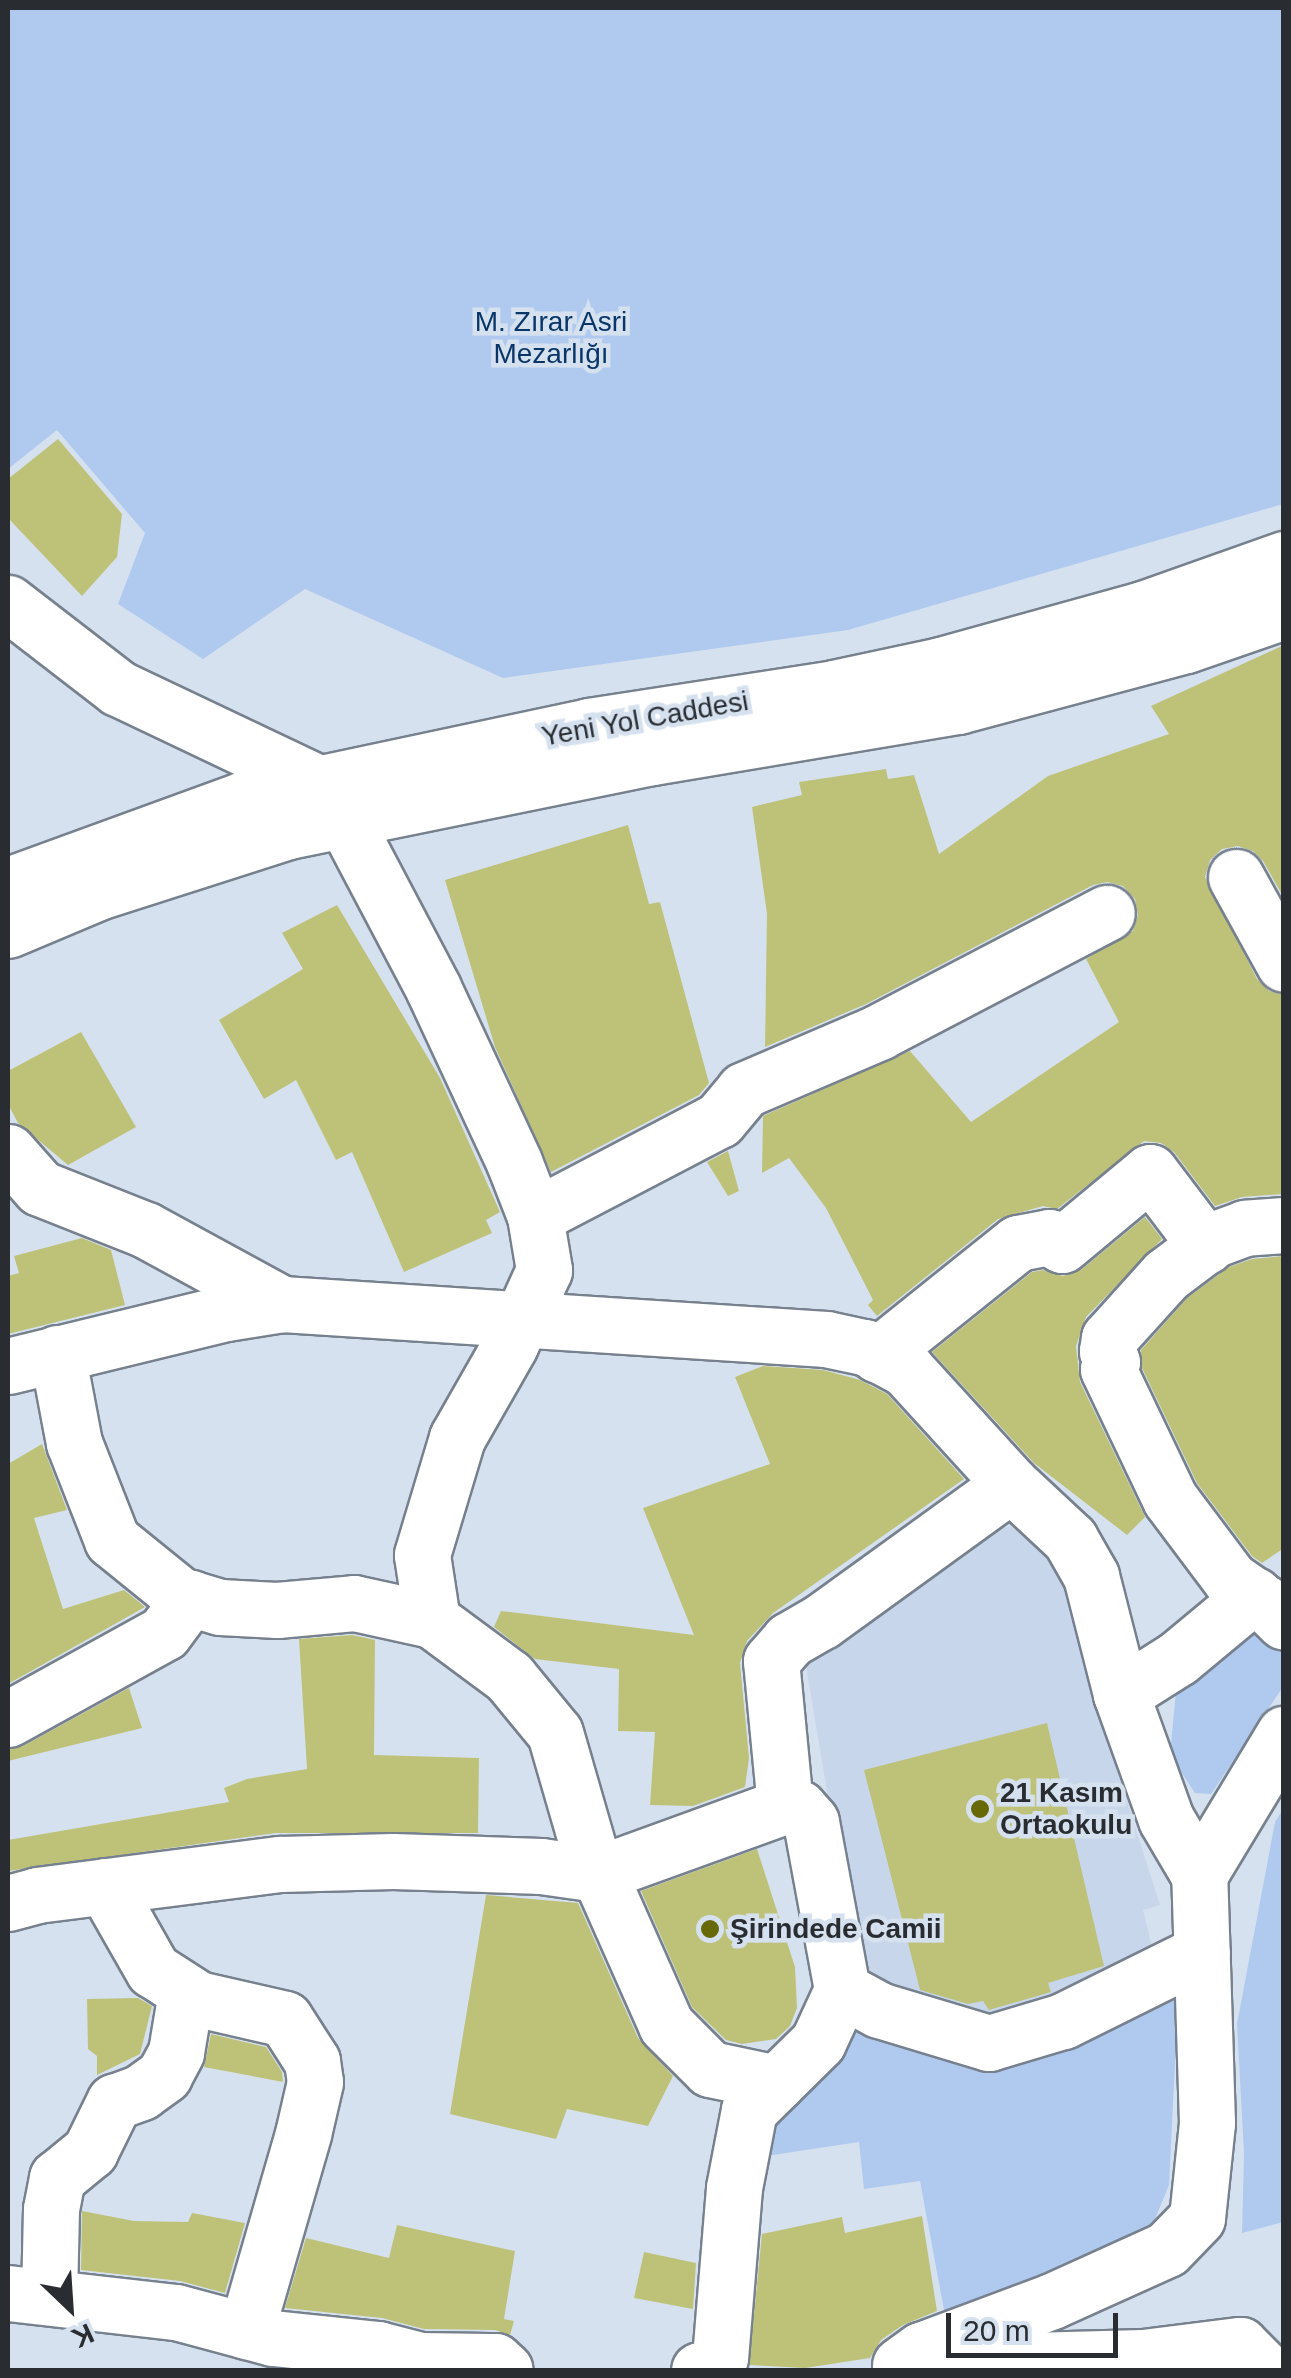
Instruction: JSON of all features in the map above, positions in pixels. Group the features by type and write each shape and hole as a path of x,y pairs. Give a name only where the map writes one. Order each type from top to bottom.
{"street":[{"name":"Yeni Yol Caddesi","path":"8,930 114,887 288,831 332,801 590,726 834,688 940,665 1143,609 1284,558"},
{"path":"8,602 118,688 332,801 433,988 535,1216 544,1270 457,1438 422,1555 432,1620"},
{"name":"Yeni Yol Caddesi","path":"8,885 242,800 332,801 652,757 958,706 1186,645 1284,611"},
{"path":"1236,877 1284,964"},
{"path":"535,1216 719,1120 744,1090 878,1032 1108,912"},
{"path":"10,1172 146,1230 282,1304"},
{"path":"878,1355 1018,1243 1049,1237 1062,1245 1150,1172 1206,1246"},
{"path":"1121,1694 1269,1609 1230,1579 1170,1499 1108,1369 1110,1338 1166,1275 1206,1246 1244,1228 1284,1225"},
{"path":"777,2083 710,2069 666,2025 598,1874 555,1733 509,1678 432,1620 354,1603 277,1610 220,1607 166,1585 112,1540 36,1358 282,1304 826,1339 878,1355 906,1369 1011,1484 1070,1540 1091,1576 1121,1694 1166,1819 1200,1876 1207,2123 1198,2218 1166,2249 1129,2268 882,2368"},
{"path":"785,1806 771,1661 789,1640 822,1622 1011,1484"},
{"path":"8,1719 164,1633 190,1598"},
{"path":"1200,1876 1284,1734"},
{"path":"8,1903 106,1886 298,1863 522,1866 598,1874 785,1806 799,1808 810,1822 842,1990 818,2042 749,2110 734,2188 720,2357 709,2370"},
{"path":"106,1886 153,1970 198,1999 285,2019 312,2062 315,2082 303,2134 246,2331"},
{"path":"842,1990 879,2010 989,2043 1063,2021 1202,1952"},
{"path":"186,1992 176,2052 164,2074 141,2092 114,2102 90,2151 57,2178 28,2295 176,2312 246,2331 378,2349 420,2360 495,2361 505,2370"},
{"path":"882,2368 1055,2366 1240,2345 1265,2370"}],"shaded area":[{"name":"21 Kasım Ortaokulu","path":"1010,1526 1066,1571 1099,1714 1160,1905 1143,1910 1154,1955 1053,2010 983,2017 860,1988 803,1648 945,1547"}],"green space":[{"name":"M. Zırar Asri Mezarlığı","path":"8,8 1283,8 1283,504 848,630 503,678 305,589 203,659 118,604 145,533 57,430 8,469"},
{"path":"1264,1609 1283,1633 1283,1687 1211,1794 1195,1793 1174,1761 1171,1744 1178,1670"},
{"path":"1283,1809 1283,2222 1242,2233 1244,2153 1237,2024 1275,1822"},
{"path":"1179,1982 1169,2185 1155,2219 1140,2236 947,2326 920,2181 864,2189 859,2142 766,2156 770,2114 848,2018 969,2050"}],"building":[{"path":"58,439 122,514 117,557 82,596 8,518 8,479"},
{"path":"1284,645 1284,898 1263,861 1253,851 1238,846 1222,849 1210,860 1205,877 1257,979 1269,991 1284,995 1284,1194 1242,1197 1215,1206 1174,1152 1161,1143 1144,1141 1057,1209 1043,1206 998,1219 877,1316 868,1305 873,1300 826,1208 789,1158 762,1173 763,1116 910,1051 971,1122 1119,1022 1086,959 1133,931 1138,915 1135,899 1123,886 1107,882 1093,885 866,1004 765,1047 767,914 752,807 802,795 799,782 886,769 888,779 914,775 939,854 1048,776 1169,734 1151,706"},
{"path":"628,825 649,904 660,902 709,1083 699,1095 551,1172 495,1047 445,880"},
{"path":"337,905 440,1078 500,1212 486,1220 492,1233 404,1272 352,1152 336,1160 296,1080 264,1099 219,1020 303,969 282,933"},
{"path":"81,1032 136,1127 68,1165 18,1123 8,1104 8,1071"},
{"path":"728,1151 739,1191 728,1196 707,1162"},
{"path":"1145,1217 1162,1239 1086,1317 1076,1346 1080,1382 1145,1517 1127,1535 1034,1463 932,1352 1032,1272 1043,1270 1063,1276 1081,1270"},
{"path":"82,1238 111,1250 125,1305 8,1334 8,1276 19,1273 14,1256"},
{"path":"1284,1256 1284,1548 1262,1563 1252,1556 1197,1483 1142,1368 1141,1350 1187,1298 1229,1267 1252,1259"},
{"path":"763,1366 823,1370 860,1380 887,1394 964,1479 773,1613 747,1641 740,1663 749,1758 745,1787 693,1806 650,1805 655,1732 618,1731 619,1669 535,1659 494,1627 501,1611 694,1635 643,1508 770,1464 735,1377"},
{"path":"42,1444 67,1510 34,1518 63,1609 124,1590 145,1607 8,1684 8,1464"},
{"path":"352,1635 375,1640 374,1755 479,1758 478,1833 276,1833 8,1871 8,1840 229,1802 224,1788 247,1779 307,1769 299,1639"},
{"path":"129,1688 142,1728 8,1761 8,1750 23,1746"},
{"path":"1047,1723 1104,1966 1048,1983 1051,1992 989,2010 983,2001 968,2004 920,1990 864,1770"},
{"name":"Şirindede Camii","path":"757,1849 795,1967 797,2008 790,2026 776,2039 742,2044 726,2040 692,2007 641,1891"},
{"path":"486,1895 578,1903 638,2038 673,2076 648,2126 567,2109 556,2139 450,2114"},
{"path":"138,1998 152,2006 140,2054 97,2075 97,2056 88,2049 87,1999"},
{"path":"211,2034 266,2047 282,2072 283,2082 204,2067"},
{"path":"82,2211 134,2221 188,2222 192,2213 245,2223 225,2293 180,2281 81,2270"},
{"path":"922,2216 937,2311 903,2325 881,2340 870,2358 805,2368 749,2365 762,2234 842,2217 845,2233"},
{"path":"397,2225 515,2251 504,2319 514,2321 510,2335 495,2330 424,2329 382,2318 285,2308 306,2238 389,2258"},
{"path":"644,2252 696,2263 693,2309 634,2298"}],"place":[{"name":"21 Kasım Ortaokulu","path":"980,1809"},
{"name":"Şirindede Camii","path":"710,1929"}]}
